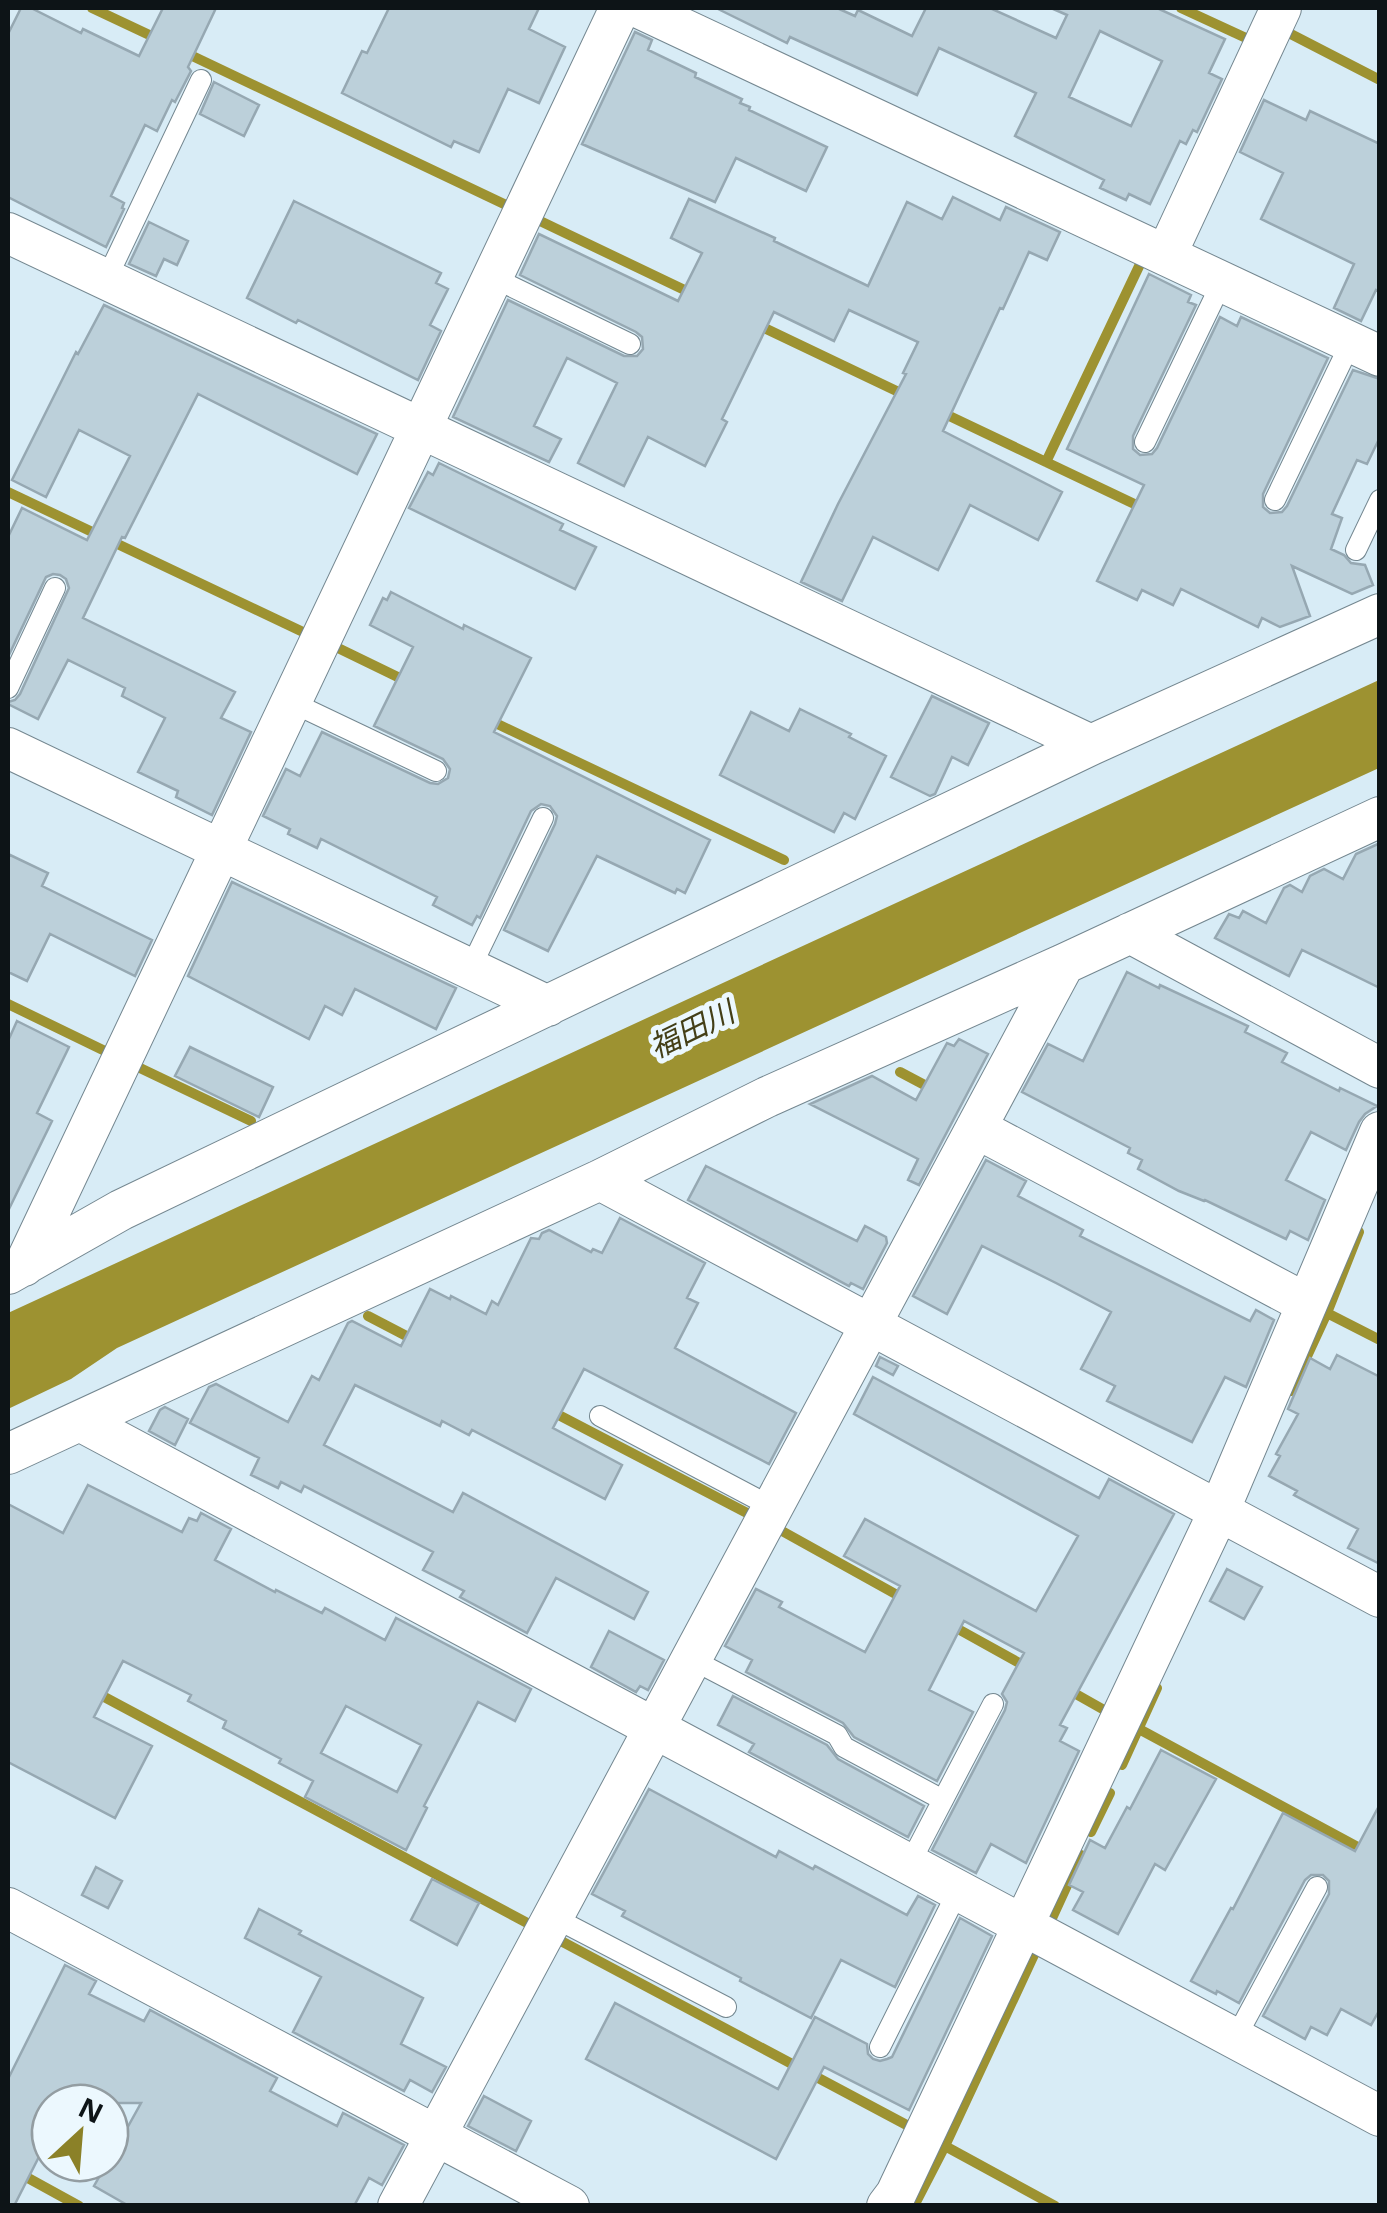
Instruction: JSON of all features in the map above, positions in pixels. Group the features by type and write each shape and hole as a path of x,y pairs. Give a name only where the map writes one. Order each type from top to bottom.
{"street":[{"path":"13,1266 221,850 620,8"},
{"path":"639,8 1365,349"},
{"path":"1166,255 1281,8"},
{"path":"8,233 1090,745"},
{"path":"13,1266 121,1210 1090,745 1380,614"},
{"path":"8,748 548,1006"},
{"path":"8,1454 600,1180 767,1097 1380,818"},
{"path":"1130,933 1380,1068"},
{"path":"398,2206 1064,964"},
{"path":"976,1128 1307,1304"},
{"path":"887,2206 1036,1932 1227,1516 1307,1304 1380,1132"},
{"path":"600,1180 1380,1597"},
{"path":"80,1421 1380,2116"},
{"path":"8,1908 569,2206"}],"lane":[{"path":"106,280 202,80"},
{"path":"492,277 630,344"},
{"path":"1145,442 1222,282"},
{"path":"1275,500 1365,349"},
{"path":"1356,550 1380,500"},
{"path":"8,688 55,588"},
{"path":"291,702 436,771"},
{"path":"470,968 543,818"},
{"path":"600,1416 772,1507"},
{"path":"691,1659 837,1735 844,1748 943,1800"},
{"path":"909,1865 993,1704"},
{"path":"1236,2039 1317,1887"},
{"path":"880,2047 958,1891"},
{"path":"552,1917 726,2008"}],"water":[{"name":"福田川","path":"1379,680 1379,768 117,1348 71,1379 8,1409 8,1313"}],"building":[{"path":"21,8 31,8 81,33 83,29 139,56 163,8 216,8 175,102 172,100 157,131 145,125 111,196 124,203 124,209 106,247 8,197 8,34"},
{"path":"389,8 539,8 529,29 565,47 539,103 508,89 479,152 454,141 451,147 342,93"},
{"path":"716,8 837,8 855,16 858,10 912,36 926,8 990,8 1056,38 1067,15 1051,8 1157,8 1225,39 1209,73 1222,79 1197,132 1193,130 1186,144 1180,141 1150,204 1129,194 1126,200 1100,188 1104,180 1015,136 1036,93 939,48 917,95 790,37 787,43","holes":["1100,31 1162,61 1131,126 1069,97"]},
{"path":"635,32 652,40 648,50 742,99 740,103 749,110 827,147 806,191 736,158 715,202 582,144"},
{"path":"214,82 259,105 244,136 200,114"},
{"path":"1264,100 1306,120 1310,111 1380,144 1380,292 1376,290 1361,321 1334,308 1354,264 1261,219 1283,173 1240,152"},
{"path":"953,197 1000,220 1006,207 1060,232 1047,260 1029,252 943,431 1062,492 1038,540 970,505 938,570 873,537 842,601 801,582 906,374 903,373 918,342 849,310 834,341 774,312 722,419 727,422 705,466 648,437 624,486 578,463 617,383 567,358 534,426 561,439 549,462 453,417 508,300 624,356 637,356 643,349 642,337 636,332 520,275 539,234 678,301 702,253 671,238 689,199 868,286 907,202 942,219"},
{"path":"294,201 441,273 436,283 448,289 430,325 441,331 418,380 247,298"},
{"path":"149,222 188,241 177,265 164,259 156,276 129,264"},
{"path":"1149,274 1191,295 1188,302 1196,305 1133,436 1133,449 1140,455 1152,454 1157,448 1220,317 1237,326 1241,317 1328,358 1263,494 1263,507 1270,513 1282,512 1287,506 1353,370 1380,379 1380,437 1367,464 1357,460 1332,514 1342,518 1331,549 1351,563 1365,565 1373,585 1352,594 1292,566 1310,616 1280,627 1262,618 1258,627 1181,589 1173,605 1142,590 1137,600 1097,581 1144,485 1067,449"},
{"path":"104,305 377,434 357,474 198,394 83,618 235,692 221,718 251,732 212,815 176,797 178,791 138,772 165,718 122,696 125,688 68,660 38,719 8,704 20,694 69,588 60,575 46,577 8,657 8,537 22,508 87,540 130,456 79,430 46,497 12,480"},
{"path":"439,463 563,524 560,530 596,547 575,589 409,508 428,472 433,475"},
{"path":"391,592 531,658 494,732 710,840 685,893 677,889 675,893 597,856 548,951 504,930 555,824 557,816 550,806 541,804 531,811 480,918 477,916 472,925 433,905 437,897 321,839 317,848 263,816 286,769 300,776 322,732 430,783 438,784 448,778 450,769 443,759 374,726 413,647 370,625 383,598 387,600"},
{"path":"932,696 989,723 968,765 952,757 935,794 930,796 891,777"},
{"path":"800,709 886,756 855,819 844,813 834,832 720,775 751,712 789,731"},
{"path":"1380,843 1380,988 1302,950 1289,976 1215,938 1229,914 1239,918 1243,911 1266,923 1284,888 1290,885 1302,892 1310,876 1324,869 1343,879 1356,854"},
{"path":"8,854 48,873 42,886 152,940 135,976 50,934 27,981 8,972"},
{"path":"232,882 456,988 436,1029 355,989 342,1015 325,1006 309,1039 188,976"},
{"path":"1127,972 1248,1026 1245,1032 1287,1053 1282,1062 1377,1106 1359,1122 1346,1150 1311,1132 1286,1180 1325,1200 1308,1240 1290,1231 1286,1239 1179,1191 1138,1169 1142,1160 1128,1153 1130,1148 1022,1092 1048,1044 1083,1061"},
{"path":"17,1021 69,1047 37,1113 52,1121 8,1211 8,1041"},
{"path":"959,1039 988,1054 919,1185 908,1180 918,1159 810,1104 872,1076 916,1100 947,1043 954,1046"},
{"path":"190,1047 273,1087 259,1117 175,1076"},
{"path":"986,1160 1026,1181 1018,1196 1083,1230 1080,1236 1250,1321 1256,1310 1274,1320 1246,1387 1225,1377 1192,1442 1107,1401 1115,1386 1081,1369 1111,1312 1056,1283 982,1246 947,1314 913,1296"},
{"path":"706,1166 857,1241 865,1226 886,1237 887,1243 863,1289 851,1283 849,1286 688,1200"},
{"path":"620,1218 705,1263 687,1298 698,1303 675,1348 796,1413 769,1464 584,1369 553,1428 622,1465 605,1499 472,1430 469,1435 442,1421 440,1426 355,1385 324,1445 453,1512 463,1493 648,1592 634,1619 556,1578 527,1633 460,1597 464,1591 423,1570 433,1552 304,1486 301,1492 281,1482 278,1488 251,1475 259,1458 190,1423 209,1387 216,1384 288,1422 312,1376 319,1380 348,1323 352,1321 401,1346 430,1289 486,1314 492,1301 498,1305 531,1238 539,1239 549,1230 591,1252 593,1249 602,1253"},
{"path":"1337,1355 1380,1377 1380,1564 1348,1548 1358,1529 1294,1495 1297,1491 1269,1476 1298,1414 1288,1409 1310,1358 1330,1369"},
{"path":"880,1357 898,1366 893,1375 876,1366"},
{"path":"873,1377 1099,1498 1109,1479 1174,1514 1060,1725 1067,1728 1060,1741 1079,1751 1026,1863 991,1844 976,1873 932,1850 1005,1710 1007,1702 1002,1694 1024,1653 964,1621 929,1690 973,1712 937,1781 854,1737 843,1723 746,1672 752,1660 725,1646 756,1589 782,1602 779,1607 865,1652 900,1586 844,1556 865,1519 1036,1611 1078,1536 854,1414"},
{"path":"165,1407 188,1419 175,1445 149,1431"},
{"path":"88,1485 182,1532 189,1518 197,1521 201,1513 231,1529 215,1560 275,1592 322,1613 325,1608 385,1640 396,1618 531,1689 515,1721 478,1702 424,1806 427,1808 406,1850 305,1797 313,1781 223,1728 226,1721 188,1701 191,1695 123,1661 94,1717 152,1746 115,1818 8,1762 8,1504 63,1533","holes":["346,1706 421,1745 397,1792 321,1753"]},
{"path":"1227,1569 1262,1587 1244,1619 1210,1601"},
{"path":"609,1631 664,1660 648,1690 640,1686 636,1692 591,1667"},
{"path":"733,1696 827,1745 838,1759 924,1806 908,1837 749,1752 754,1744 718,1725"},
{"path":"1161,1750 1216,1779 1165,1870 1155,1864 1118,1934 1073,1910 1083,1892 1069,1885 1090,1840 1105,1848"},
{"path":"649,1789 776,1857 779,1851 813,1869 815,1866 907,1915 918,1896 935,1905 895,1987 841,1960 811,2018 622,1916 625,1911 592,1894"},
{"path":"1380,1804 1380,2009 1371,2025 1341,2009 1327,2035 1311,2027 1305,2039 1263,2016 1329,1894 1329,1881 1323,1875 1311,1875 1305,1880 1239,2003 1191,1981 1283,1813 1355,1851"},
{"path":"96,1867 122,1881 108,1908 82,1895"},
{"path":"432,1879 479,1903 457,1945 411,1920"},
{"path":"259,1909 423,1998 401,2044 446,2067 432,2092 410,2080 404,2091 293,2032 321,1977 245,1938"},
{"path":"960,1918 992,1936 909,2110 824,2067 776,2159 586,2059 615,2003 778,2089 815,2017 867,2044 873,2059 887,2059 892,2057"},
{"path":"65,1965 96,1981 89,1994 144,2021 150,2010 277,2078 270,2091 337,2126 343,2113 404,2145 382,2185 369,2178 354,2206 129,2206 94,2186 130,2183 130,2123 141,2103 130,2103 130,2083 30,2083 30,2174 14,2206 8,2206 8,2079"},
{"path":"484,2096 531,2121 516,2151 468,2126"}],"waterway":[{"path":"92,8 160,40"},
{"path":"1181,8 1246,38"},
{"path":"1283,30 1380,80"},
{"path":"184,52 504,204"},
{"path":"538,220 695,295"},
{"path":"1046,462 1142,260"},
{"path":"756,324 907,396"},
{"path":"941,412 1147,510"},
{"path":"8,492 303,632"},
{"path":"338,648 408,682"},
{"path":"487,719 784,860"},
{"path":"8,1004 107,1052"},
{"path":"140,1068 251,1121"},
{"path":"900,1072 934,1090"},
{"path":"1291,1391 1359,1232"},
{"path":"1327,1313 1380,1340"},
{"path":"368,1316 416,1341"},
{"path":"551,1411 747,1513"},
{"path":"782,1531 908,1601"},
{"path":"949,1624 1030,1669"},
{"path":"1122,1765 1157,1688"},
{"path":"1067,1689 1113,1715"},
{"path":"95,1692 531,1925"},
{"path":"1139,1729 1365,1851"},
{"path":"1091,1832 1110,1793"},
{"path":"1048,1927 1081,1855"},
{"path":"561,1941 916,2130"},
{"path":"914,2206 1040,1942"},
{"path":"945,2146 1055,2206"},
{"path":"8,2167 79,2206"}]}
